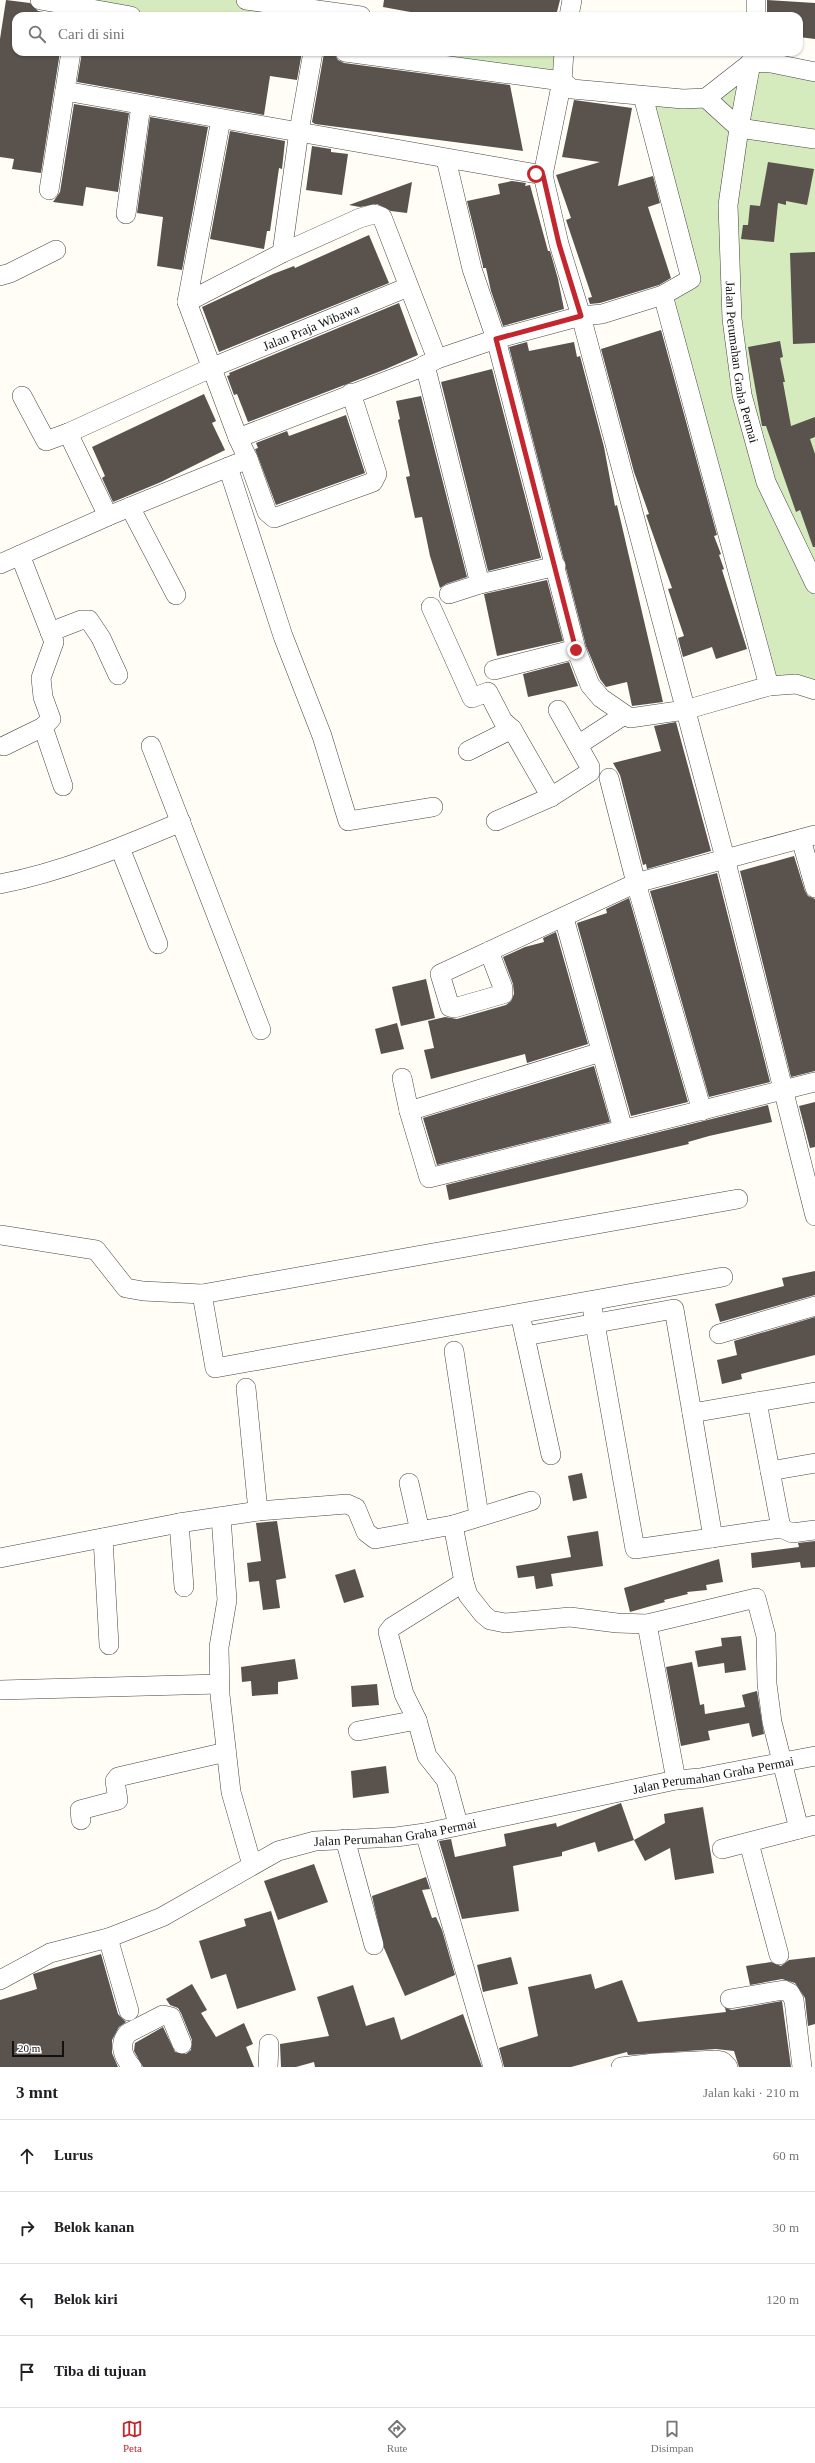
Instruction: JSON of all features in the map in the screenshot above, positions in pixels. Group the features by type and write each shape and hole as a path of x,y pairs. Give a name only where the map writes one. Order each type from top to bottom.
{"street":[{"path":"40,0 104,12"},
{"path":"246,0 336,12"},
{"path":"570,12 572,0"},
{"path":"756,0 756,12"},
{"path":"49,190 70,56"},
{"path":"282,253 299,131 312,56"},
{"path":"374,56 562,82 572,89 644,96 706,98 739,128 815,139"},
{"path":"564,56 562,82 543,175 559,244 581,316 725,858 815,1216"},
{"path":"706,98 753,57 771,63 815,72"},
{"name":"Jalan Perumahan Graha Permai","path":"753,57 730,182 728,221 732,319 742,395 766,482 815,584"},
{"path":"65,91 543,175"},
{"path":"238,438 250,435 431,362 496,339 581,316 602,314 663,295 690,279 644,96"},
{"path":"126,214 141,105"},
{"path":"221,119 187,302 267,512 274,518 373,482 377,474 351,393"},
{"path":"446,159 472,268 496,339 556,566 576,650 590,685 601,698 624,715 633,718 685,710 769,686 796,684 815,690"},
{"path":"187,302 282,253 360,218 374,214 382,218 408,287 431,362 480,584"},
{"path":"0,276 10,273 56,250"},
{"name":"Jalan Praja Wibawa","path":"22,396 46,441 68,433 213,367 408,287"},
{"path":"663,295 769,686"},
{"path":"68,433 108,516"},
{"path":"0,564 108,516 248,459"},
{"path":"228,467 283,636 322,736 348,821 433,807"},
{"path":"130,507 176,595"},
{"path":"4,746 43,727 51,719 41,686 43,669 54,642 20,555"},
{"path":"449,594 480,584 556,566"},
{"path":"431,606 472,698 488,692 503,721 512,729 551,797"},
{"path":"50,632 81,620 89,620 101,638 118,675"},
{"path":"494,670 576,650"},
{"path":"496,822 551,797 590,772 590,767 558,710"},
{"path":"578,745 624,715"},
{"path":"43,727 63,786"},
{"path":"468,751 512,729"},
{"path":"151,746 262,1030"},
{"path":"609,778 636,884 702,1111"},
{"path":"0,884 36,877 120,848 181,822"},
{"path":"489,951 636,884 725,858 808,837 815,888"},
{"path":"120,848 158,944"},
{"path":"564,918 623,1130"},
{"path":"409,1111 601,1052"},
{"path":"402,1078 409,1111 429,1178 815,1082"},
{"path":"0,1235 96,1250 126,1288 143,1291 202,1294 738,1199"},
{"path":"202,1294 215,1368 723,1277"},
{"path":"591,1301 635,1549 781,1528 792,1533 815,1530"},
{"path":"719,1334 815,1306"},
{"path":"525,1336 674,1310 713,1538"},
{"path":"519,1314 551,1455"},
{"path":"454,1351 479,1516"},
{"path":"246,1388 258,1511"},
{"path":"692,1414 815,1392"},
{"path":"757,1402 781,1528"},
{"path":"770,1471 815,1463"},
{"path":"409,1483 420,1532"},
{"path":"0,1558 179,1523 258,1511 351,1504 359,1511 366,1532 375,1539 452,1525 531,1501"},
{"path":"222,1517 227,1600 219,1647 219,1684 231,1792 252,1865"},
{"path":"179,1523 184,1587"},
{"path":"452,1525 464,1582 474,1604 490,1620 505,1623 570,1617 617,1623 647,1624 756,1598 766,1636 767,1684 780,1761 807,1827 722,1850"},
{"path":"103,1538 109,1645"},
{"path":"458,1824 446,1780 427,1756 417,1720 404,1694 388,1632 392,1627 464,1582"},
{"path":"647,1624 676,1780"},
{"path":"0,1690 219,1684"},
{"path":"358,1731 417,1720"},
{"path":"81,1820 80,1810 118,1800 115,1781 118,1777 226,1752"},
{"name":"Jalan Perumahan Graha Permai","path":"0,1980 50,1952 108,1938 162,1917 252,1865 278,1851 293,1846 315,1841 396,1837 426,1833 458,1824 676,1780 700,1778 780,1761 815,1756"},
{"path":"426,1833 493,2067"},
{"path":"345,1840 374,1945"},
{"path":"749,1843 779,1955"},
{"path":"108,1938 130,2011"},
{"path":"730,1999 784,1990 790,1993 794,2000 802,2067"},
{"path":"132,2067 126,2060 122,2045 124,2038 128,2033 164,2015 171,2017 182,2044"},
{"path":"268,2067 269,2044"},
{"path":"621,2067 655,2062 716,2060 722,2061 728,2067"}],"green space":[{"path":"40,0 246,0 332,12 108,12"},
{"path":"375,56 564,56 562,81"},
{"path":"752,62 815,72 815,690 769,686 663,295 690,279 643,96 683,99"}],"building":[{"path":"6,0 30,3 38,11 44,12 12,12 12,56 59,56 41,173 12,169 14,159 0,157 0,39"},
{"path":"384,0 560,0 557,12 410,12 383,7"},
{"path":"767,0 815,3 815,39 803,38 803,12 767,12"},
{"path":"81,56 301,56 297,80 270,76 264,115 77,82"},
{"path":"323,56 336,56 338,60 344,63 510,85 523,151 315,124 312,122"},
{"path":"574,100 632,108 618,186 653,176 660,203 648,207 671,278 659,285 600,303 590,304 588,298 592,297 566,220 571,218 556,175 600,162 562,157"},
{"path":"74,104 129,113 118,192 86,187 83,206 53,202 60,192"},
{"path":"150,117 208,127 182,270 157,266 163,217 137,213"},
{"path":"230,131 285,141 282,169 279,168 270,231 267,231 264,249 210,239"},
{"path":"312,146 331,149 331,152 348,154 342,195 306,190"},
{"path":"768,162 814,169 807,205 786,201 786,205 778,203 774,242 741,239 743,225 748,225 750,205 760,206"},
{"path":"512,181 526,183 525,186 530,185 548,251 550,251 558,279 564,309 503,326 491,291 486,268 483,268 467,201 500,194 498,184"},
{"path":"412,182 407,213 391,211 377,204 360,207 349,205"},
{"path":"369,235 389,283 219,352 202,307 273,274 294,266 295,268"},
{"path":"815,252 815,343 793,344 790,253"},
{"path":"399,303 418,355 386,369 248,422 237,394 234,395 227,376 230,375 229,373"},
{"path":"661,330 717,535 714,536 721,554 719,555 724,569 722,570 747,649 716,659 712,647 683,657 678,638 684,636 668,589 672,588 646,515 649,514 634,472 601,349"},
{"path":"780,341 783,357 780,358 785,382 783,382 791,426 815,417 815,437 810,439 815,454 815,547 813,547 800,510 796,512 766,426 762,426 748,347"},
{"path":"527,342 529,351 574,342 577,357 580,356 604,447 615,506 617,505 663,702 632,706 627,682 606,687 600,679 586,646 509,347"},
{"path":"492,369 541,558 488,571 441,382"},
{"path":"204,394 216,421 212,423 225,450 161,482 113,502 102,478 105,476 92,447"},
{"path":"421,396 467,577 446,584 440,588 430,556 422,517 415,518 406,477 410,476 398,420 400,419 396,401"},
{"path":"346,415 365,473 276,505 255,449 258,448 256,443 287,431 289,436"},
{"path":"547,580 563,641 497,656 484,594"},
{"path":"569,662 578,686 528,697 523,674"},
{"path":"676,722 711,851 647,869 646,864 643,865 620,775 613,763 661,751 654,726"},
{"path":"794,856 805,891 808,896 815,899 815,1071 791,1077 740,871"},
{"path":"717,873 770,1082 709,1097 650,891"},
{"path":"629,898 688,1102 631,1116 577,923 607,913 606,909"},
{"path":"556,932 588,1044 527,1063 525,1054 431,1079 424,1050 434,1048 428,1021 445,1017 457,1019 506,1005 511,1001 514,994 513,984 503,957 525,947 544,942 543,938"},
{"path":"426,979 435,1018 401,1026 392,987"},
{"path":"397,1023 404,1049 381,1054 375,1029"},
{"path":"594,1066 610,1122 437,1165 423,1118"},
{"path":"815,1102 815,1147 810,1148 799,1106"},
{"path":"768,1105 772,1122 709,1136 688,1142 689,1144 449,1200 446,1185"},
{"path":"815,1271 815,1295 720,1322 715,1304 784,1286 782,1278"},
{"path":"815,1317 815,1355 741,1374 742,1379 722,1384 717,1360 737,1355 734,1341"},
{"path":"582,1473 587,1498 573,1501 568,1476"},
{"path":"277,1521 286,1578 276,1580 280,1608 263,1610 259,1581 249,1582 247,1563 261,1561 256,1523"},
{"path":"598,1531 603,1566 551,1574 553,1586 536,1589 534,1576 518,1578 516,1566 571,1557 567,1536"},
{"path":"815,1541 815,1567 801,1568 800,1562 752,1568 751,1553 799,1547 798,1543"},
{"path":"719,1559 723,1582 706,1585 707,1590 687,1592 688,1594 664,1600 665,1602 630,1612 624,1588"},
{"path":"355,1569 364,1597 344,1603 335,1575"},
{"path":"741,1636 746,1670 725,1673 724,1663 698,1667 695,1651 722,1646 721,1638"},
{"path":"295,1659 298,1679 278,1682 278,1694 252,1696 251,1681 242,1682 241,1667"},
{"path":"692,1662 700,1705 704,1704 705,1714 745,1707 742,1695 757,1691 764,1734 752,1737 749,1723 708,1731 710,1740 681,1746 666,1667"},
{"path":"377,1684 379,1705 352,1707 351,1686"},
{"path":"386,1766 389,1793 353,1798 351,1771"},
{"path":"621,1803 634,1840 598,1852 595,1842 562,1852 562,1856 513,1866 519,1911 462,1919 439,1841 451,1839 455,1857 506,1846 504,1834 556,1823 557,1827"},
{"path":"703,1807 714,1873 675,1880 670,1848 645,1861 634,1840 665,1823 664,1814"},
{"path":"314,1864 328,1902 278,1920 264,1881"},
{"path":"426,1877 430,1889 422,1890 432,1918 436,1917 442,1930 455,1975 405,1996 384,1948 372,1896"},
{"path":"271,1911 296,1990 237,2009 226,1974 211,1979 199,1941 246,1926 244,1919"},
{"path":"101,1954 118,2014 126,2022 119,2027 112,2040 112,2053 118,2067 0,2067 0,2000 37,1989 33,1974"},
{"path":"511,1957 518,1984 483,1992 477,1965"},
{"path":"815,1957 815,2024 808,2026 805,1998 795,1983 782,1979 750,1985 746,1966 771,1962 781,1966 789,1960"},
{"path":"591,1974 595,1989 622,1980 638,2022 726,2012 725,2008 732,2010 782,2001 791,2067 739,2067 734,2051 716,2049 628,2055 627,2052 571,2067 504,2067 499,2048 538,2036 528,1987"},
{"path":"192,1984 207,2010 201,2013 216,2037 244,2023 253,2044 246,2047 254,2067 143,2067 134,2051 135,2043 163,2027 175,2052 186,2054 191,2050 192,2040 181,2013 178,2008 170,2005 166,1999"},
{"path":"353,1985 366,2026 394,2017 401,2040 463,2014 482,2067 315,2067 314,2062 296,2067 281,2067 280,2044 329,2036 317,1997"}],"route":[{"path":"536,174 543,175 559,244 581,316 496,339 556,566 576,650"}]}
